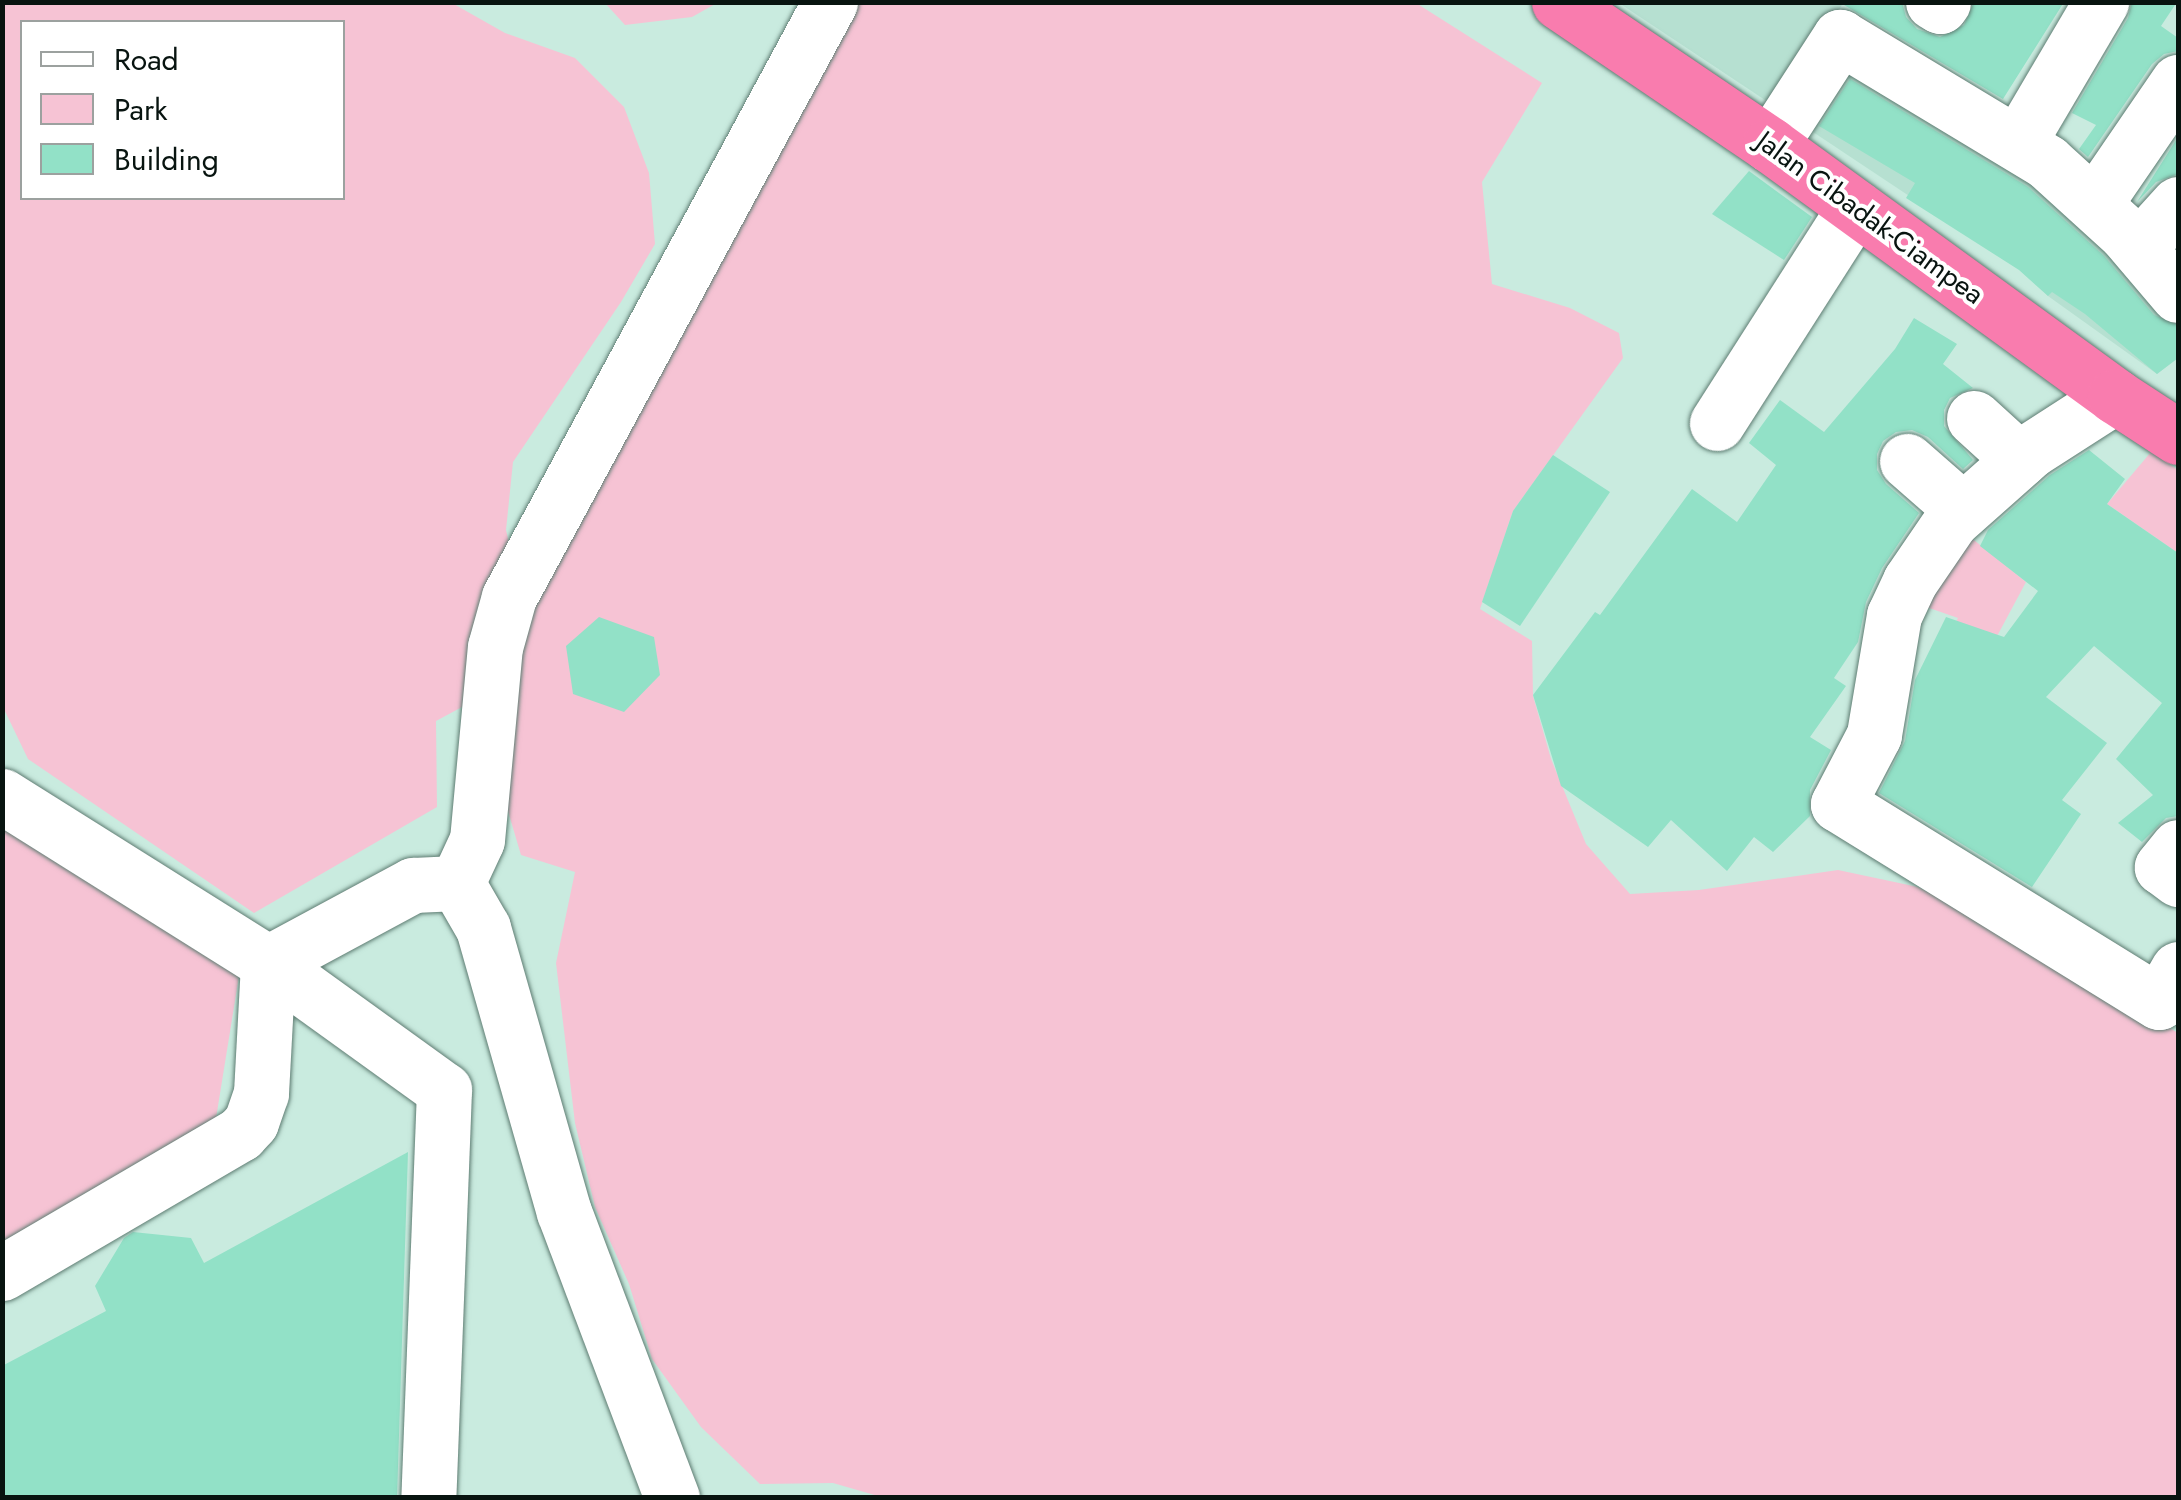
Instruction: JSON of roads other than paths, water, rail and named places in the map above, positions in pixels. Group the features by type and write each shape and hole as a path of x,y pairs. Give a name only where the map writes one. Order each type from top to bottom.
{"highway":[{"name":"Jalan Cibadak-Ciampea","path":"1559,2 1770,145 2115,396 2178,437"}],"street":[{"path":"457,883 477,840 495,646 510,596 830,2"},
{"path":"1933,2 1940,6 1943,2"},
{"path":"2018,142 2101,2"},
{"path":"1770,145 1840,20 2018,142 2095,203 2139,247 2178,295"},
{"path":"2095,203 2178,82"},
{"path":"2139,247 2178,204"},
{"path":"1718,423 1855,206"},
{"path":"2115,396 2020,460 1963,510 1910,581 1894,615 1874,736 1838,804 2159,1002 2178,970"},
{"path":"1974,418 2020,460"},
{"path":"1906,462 1963,510"},
{"path":"2,796 268,964 444,1090 428,1498"},
{"path":"2178,847 2162,866 2178,879"},
{"path":"268,964 413,885 457,883"},
{"path":"457,883 484,928 564,1212 672,1498"},
{"path":"2,1273 240,1134 251,1122 262,1094 268,964"}]}
